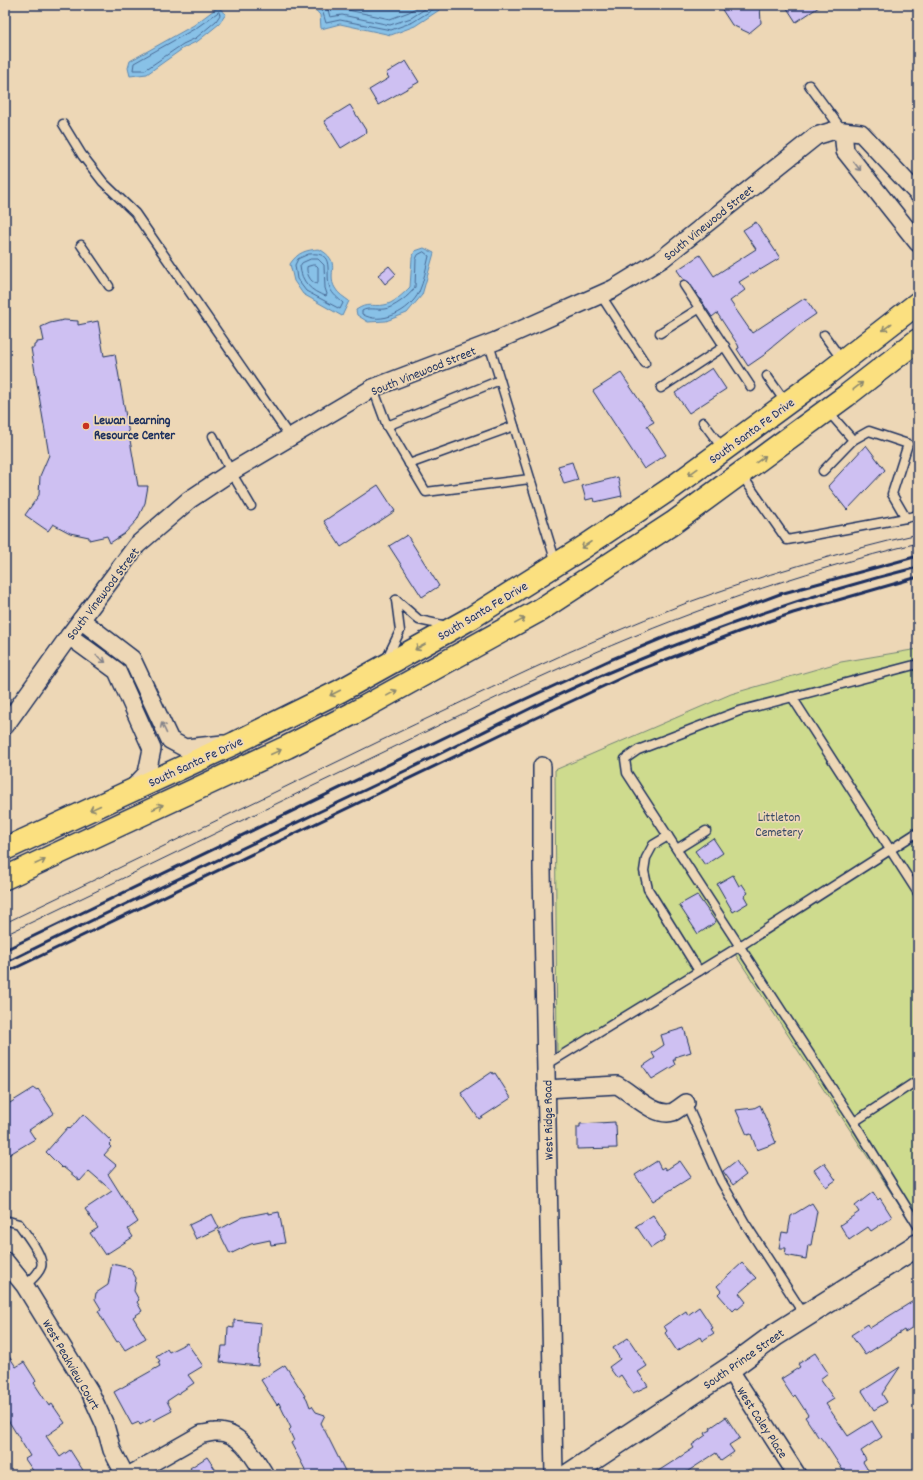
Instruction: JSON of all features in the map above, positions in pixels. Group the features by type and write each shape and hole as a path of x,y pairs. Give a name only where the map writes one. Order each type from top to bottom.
{"highway":[{"name":"South Santa Fe Drive","path":"5,849 235,743 340,691 454,628 625,520 724,450 843,362 918,303"},
{"name":"South Santa Fe Drive","path":"5,878 288,747 359,711 540,610 641,544 740,474 918,340"}],"street":[{"name":"South Vinewood Street","path":"5,726 69,636 137,545 189,500 231,472 373,388 489,344 613,288 662,259 816,136 832,131 861,133 918,194"},
{"path":"843,131 845,151 918,243"},
{"path":"81,620 132,659 170,740 185,748 235,743"},
{"path":"69,636 117,672 152,749 147,773 130,792"},
{"name":"West Ridge Road","path":"542,766 542,870 554,1475"},
{"path":"546,1089 617,1086 627,1090 651,1108 666,1113 674,1112 686,1103"},
{"name":"South Prince Street","path":"569,1475 729,1369 775,1335 918,1245"},
{"name":"West Peakview Court","path":"5,1261 25,1286 90,1392 105,1425 112,1450 125,1475"},
{"name":"West Caley Place","path":"729,1369 797,1475"},
{"path":"130,1475 202,1434 215,1432 228,1434 244,1444 265,1475"}],"lane":[{"path":"809,86 843,131"},
{"path":"63,124 82,155 103,182 135,213 290,437"},
{"path":"81,245 109,286"},
{"path":"684,285 752,387"},
{"path":"600,294 645,363"},
{"path":"660,333 700,308"},
{"path":"824,335 843,362"},
{"path":"489,344 557,564"},
{"path":"661,388 725,346"},
{"path":"766,376 786,404"},
{"path":"387,426 500,380"},
{"path":"373,388 387,426 426,492 530,479"},
{"path":"827,410 853,440"},
{"path":"703,422 724,450"},
{"path":"410,464 514,426"},
{"path":"823,471 853,440 869,431 908,444 892,494 906,518"},
{"path":"213,436 231,472 251,506"},
{"path":"740,474 788,540 918,515"},
{"path":"382,668 400,631 396,600 419,620 454,628"},
{"path":"918,664 740,710 638,750 625,759 627,773 854,1122 918,1226"},
{"path":"792,697 918,893"},
{"path":"677,849 706,831"},
{"path":"546,1066 740,946 918,832"},
{"path":"668,836 653,845 646,858 644,871 648,889 699,971"},
{"path":"854,1122 918,1080"},
{"path":"686,1103 721,1181 754,1237 806,1316"},
{"path":"5,1220 19,1224 41,1256 42,1266 37,1275 25,1286"}],"green space":[{"name":"Littleton Cemetery","path":"918,649 918,1234 735,954 557,1063 555,770 731,694 841,662"}],"water":[{"path":"311,5 447,5 415,26 391,35 340,24 321,29 320,15"},
{"path":"218,7 226,14 219,24 198,41 185,47 147,74 130,76 128,68 130,61 194,25"},
{"path":"424,248 434,253 422,295 407,313 386,321 368,322 357,315 356,310 367,305 391,303 410,287 412,258 415,251"},
{"path":"319,249 330,258 333,268 333,283 336,290 349,301 342,316 303,294 294,281 290,264 293,260 303,252"}],"building":[{"path":"719,5 760,5 761,23 749,33 732,25"},
{"path":"785,5 822,5 796,22"},
{"path":"406,61 419,82 378,105 369,90 389,78 386,73"},
{"path":"350,105 367,132 341,148 324,121"},
{"path":"756,222 780,258 739,282 745,290 730,301 752,333 805,298 816,314 794,329 766,352 767,353 748,366 737,349 739,348 738,345 717,313 712,317 689,282 684,280 677,270 700,255 714,276 756,249 743,230"},
{"path":"389,266 396,274 385,284 378,275"},
{"name":"Lewan Learning Resource Center","path":"64,320 78,321 78,325 98,321 104,356 115,354 138,486 148,486 145,503 137,520 124,534 110,543 107,536 89,540 89,537 70,533 53,524 48,531 25,515 39,495 40,476 49,455 31,348 34,348 34,345 37,344 37,342 44,341 41,327 50,323"},
{"path":"712,368 726,389 689,413 675,393"},
{"path":"621,373 654,422 647,426 666,455 644,469 593,391"},
{"path":"866,445 885,470 847,510 828,486"},
{"path":"572,462 578,480 564,484 558,466"},
{"path":"618,477 622,496 595,502 594,498 586,500 582,486"},
{"path":"378,485 395,511 341,547 324,521"},
{"path":"407,535 439,586 422,597 389,546"},
{"path":"713,838 723,853 705,865 695,851"},
{"path":"733,875 739,886 742,884 748,893 744,896 748,903 733,912 717,884"},
{"path":"697,895 716,922 698,934 679,905"},
{"path":"684,1028 691,1052 675,1057 676,1060 673,1060 675,1065 652,1079 643,1066 655,1058 652,1053 664,1045 661,1035"},
{"path":"492,1072 493,1074 495,1073 511,1098 479,1119 461,1093"},
{"path":"34,1088 37,1090 38,1089 54,1113 29,1130 35,1139 5,1157 5,1106"},
{"path":"760,1105 776,1143 757,1150 751,1134 747,1135 736,1110 754,1108"},
{"path":"83,1114 112,1142 109,1145 111,1147 104,1155 116,1165 108,1174 138,1222 128,1229 133,1237 105,1255 90,1233 98,1228 85,1209 112,1191 89,1171 80,1181 63,1167 62,1168 46,1152 68,1127 70,1129"},
{"path":"615,1122 617,1148 577,1149 577,1127 580,1127 580,1124"},
{"path":"657,1161 661,1169 664,1167 666,1170 680,1161 691,1177 653,1201 635,1175"},
{"path":"736,1161 746,1175 733,1185 723,1171"},
{"path":"824,1163 836,1180 826,1187 814,1170"},
{"path":"873,1192 878,1200 880,1198 892,1217 871,1231 868,1227 849,1240 840,1225 859,1212 855,1206"},
{"path":"812,1203 817,1211 811,1245 808,1245 806,1259 785,1255 786,1248 779,1248 782,1232 788,1233 791,1216"},
{"path":"269,1212 269,1214 279,1212 285,1243 271,1245 270,1240 251,1244 230,1254 218,1230 243,1217"},
{"path":"212,1214 219,1228 196,1239 189,1225"},
{"path":"653,1215 666,1236 664,1237 665,1239 651,1248 636,1226"},
{"path":"742,1263 756,1278 739,1293 746,1302 738,1309 736,1308 733,1311 718,1294 721,1291 717,1286"},
{"path":"112,1264 130,1268 136,1278 134,1291 139,1300 137,1302 142,1311 133,1317 146,1338 125,1350 119,1341 117,1342 106,1325 98,1311 101,1309 95,1299 96,1293 108,1285"},
{"path":"918,1298 918,1324 905,1332 904,1330 865,1355 851,1335 868,1324 870,1328"},
{"path":"699,1307 713,1328 711,1329 714,1333 702,1341 700,1337 677,1351 665,1333 667,1331 664,1326 686,1311 688,1315"},
{"path":"234,1320 261,1323 258,1366 220,1362 222,1346 227,1346 228,1327 234,1328"},
{"path":"628,1338 647,1366 638,1372 648,1386 633,1393 621,1375 617,1378 609,1367 620,1359 613,1348"},
{"path":"187,1343 203,1366 188,1375 194,1383 167,1401 172,1411 153,1421 151,1419 140,1425 139,1422 132,1425 114,1392 160,1366 158,1362 160,1361 156,1356 167,1349 169,1352"},
{"path":"5,1350 16,1367 24,1362 36,1381 34,1383 49,1406 52,1404 65,1423 46,1436 60,1457 70,1450 86,1475 36,1475 25,1459 30,1456 5,1415"},
{"path":"815,1353 828,1373 820,1379 834,1399 826,1404 848,1436 872,1421 882,1437 861,1451 866,1460 863,1462 871,1475 846,1475 825,1443 820,1437 819,1438 805,1417 808,1415 795,1395 793,1397 781,1379 800,1367 798,1364"},
{"path":"285,1365 307,1399 310,1407 312,1406 316,1412 325,1415 321,1423 347,1475 308,1475 291,1443 294,1441 289,1430 291,1428 279,1403 277,1405 261,1380"},
{"path":"900,1367 882,1394 887,1402 874,1410 862,1391"},
{"path":"726,1417 740,1438 729,1445 734,1452 721,1461 716,1453 682,1475 652,1475 694,1448 692,1445 706,1435 705,1433 711,1430 710,1428"},
{"path":"207,1457 219,1475 195,1475 190,1468"}],"tram line":[{"path":"5,923 378,742 530,670 645,619 771,574 918,534"},
{"path":"5,935 501,695 611,646 697,611 784,581 873,554 918,543"}],"railway":[{"path":"5,950 491,715 610,660 670,635 780,594 918,556"},
{"path":"5,963 596,678 696,637 769,611 843,587 918,567"},
{"path":"5,973 514,728 634,672 738,632 793,613 918,577"}],"place":[{"name":"Lewan Learning Resource Center","path":"86,426"}]}
